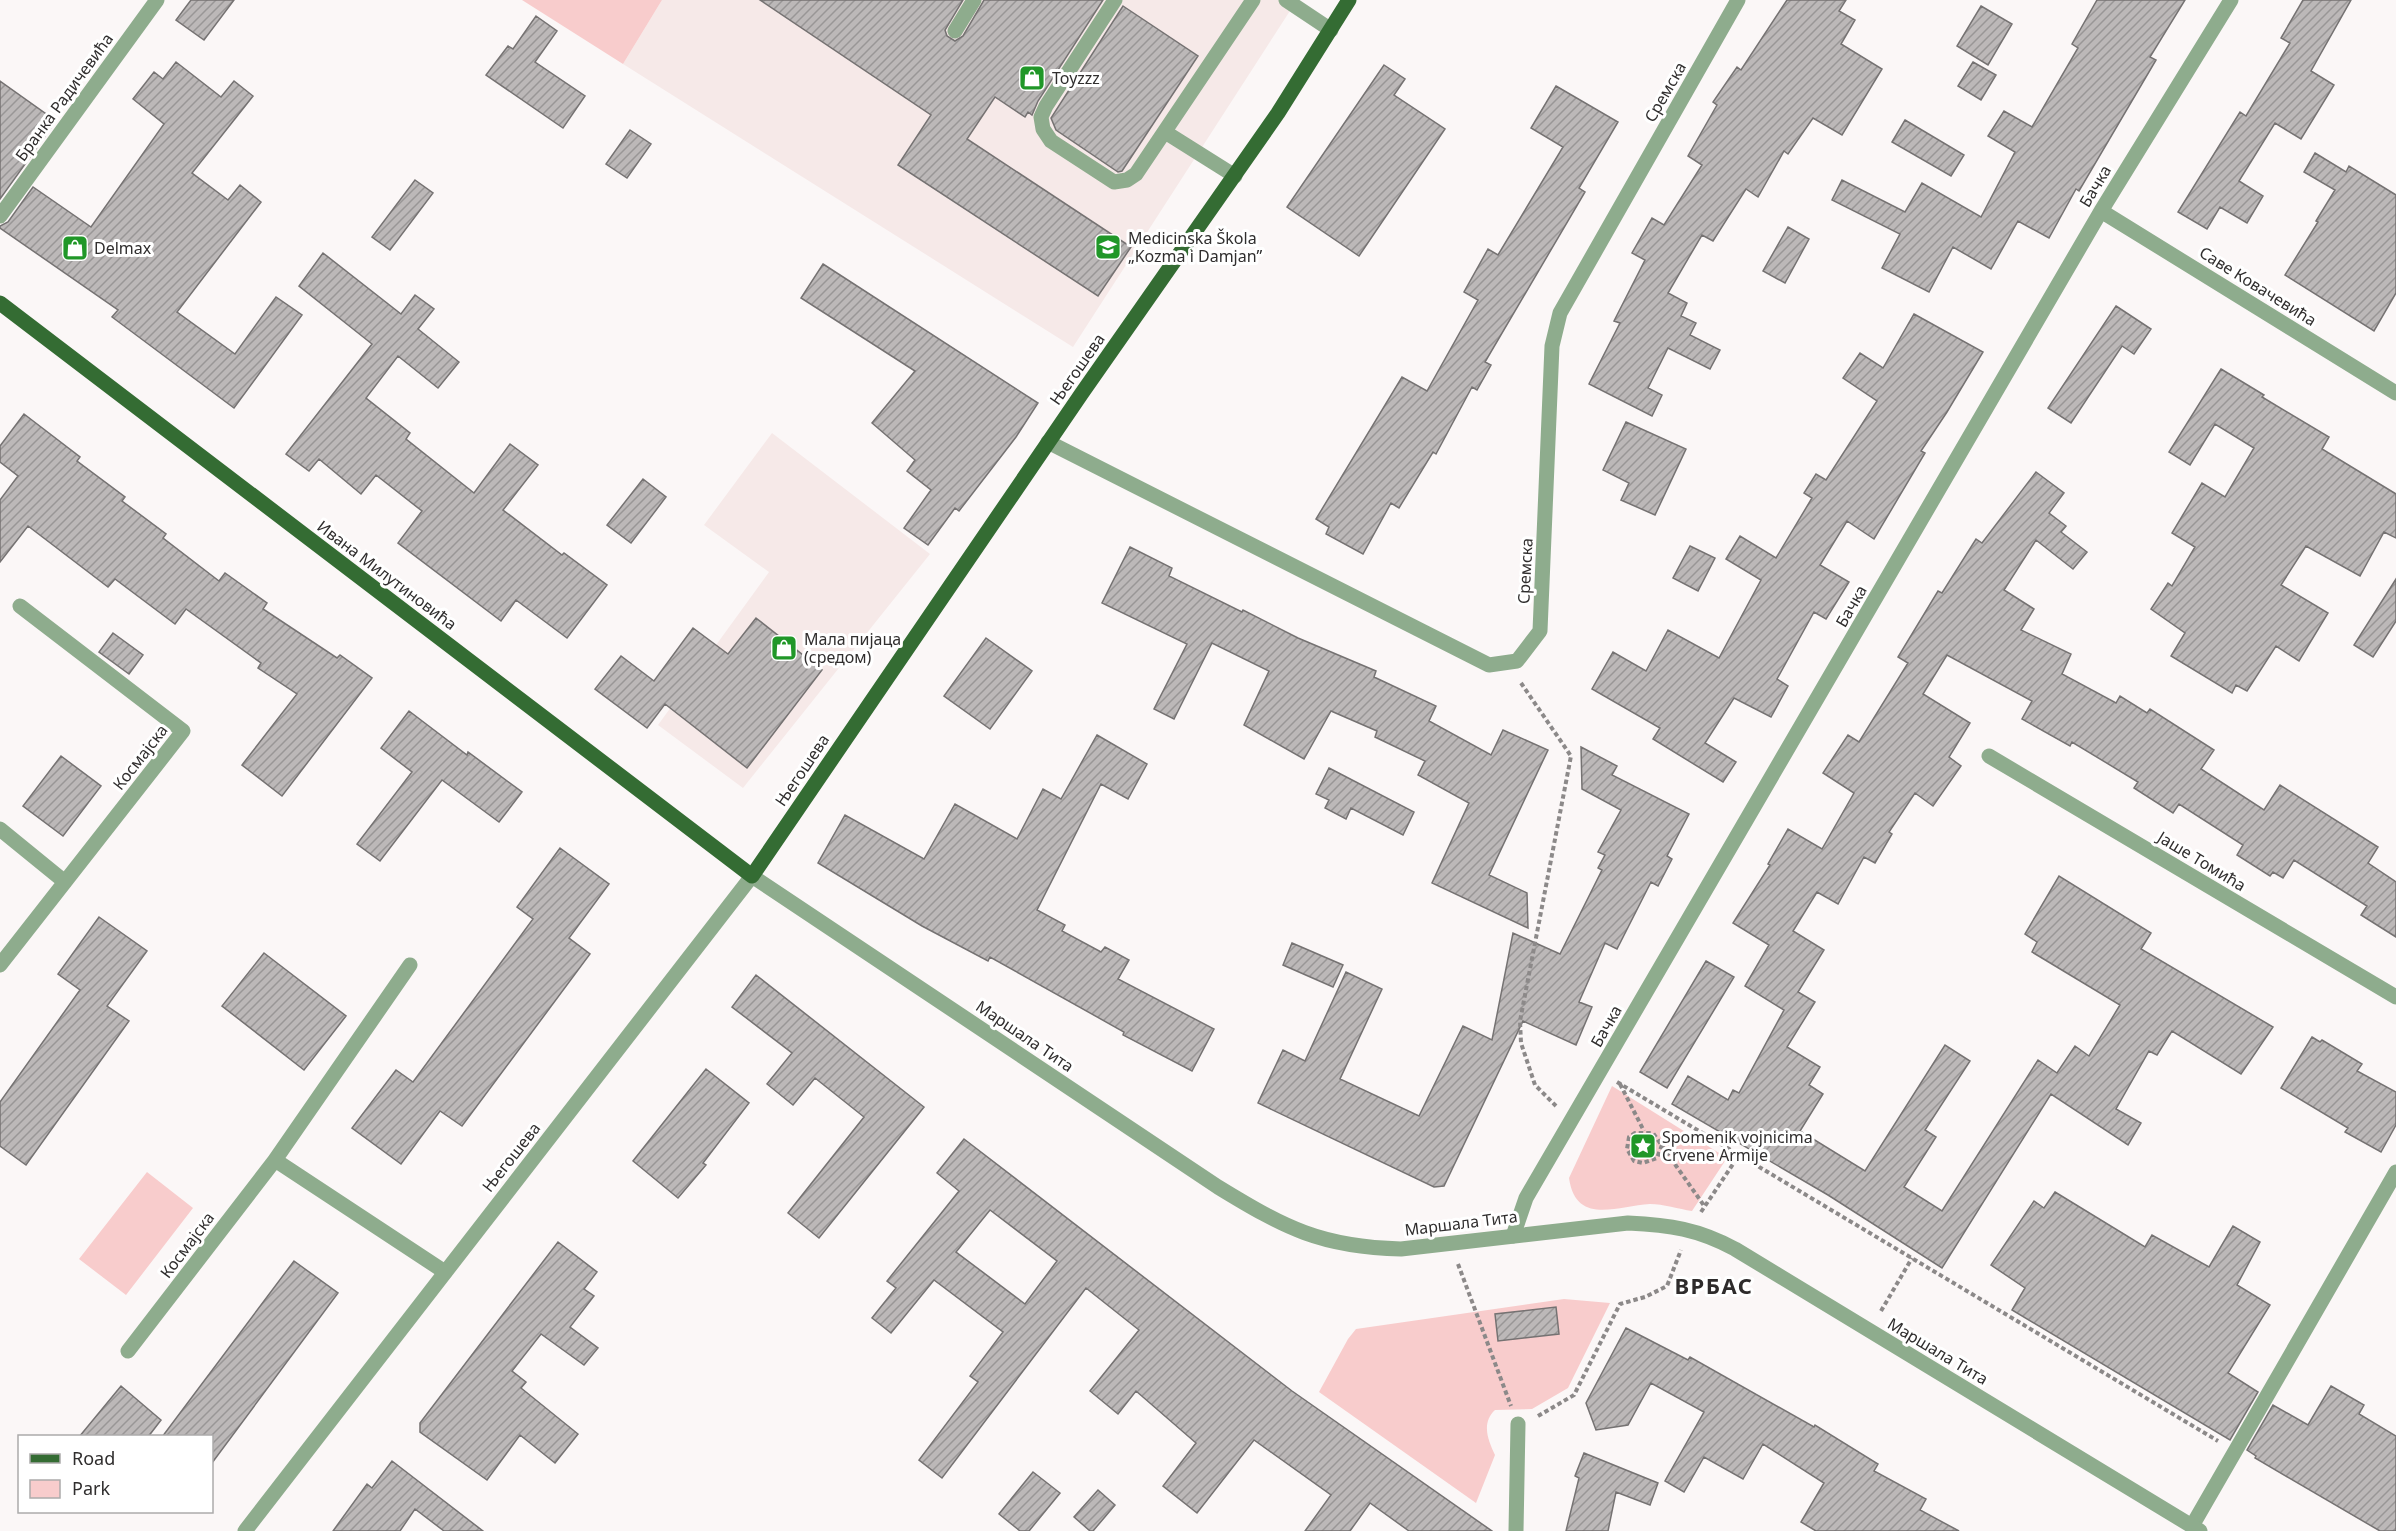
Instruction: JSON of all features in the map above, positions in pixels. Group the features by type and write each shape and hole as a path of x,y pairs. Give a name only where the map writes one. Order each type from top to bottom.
{"main road":[{"name":"Његошева","path":"752,876 1048,442 1278,113 1349,0"},
{"name":"Ивана Милутиновића","path":"0,303 752,876"}],"street":[{"name":"Бранка Радичевића","path":"0,216 157,0"},
{"path":"955,31 974,0"},
{"path":"1115,0 1041,117 1043,129 1051,141 1114,182 1127,180 1136,174 1253,0"},
{"path":"1286,0 1331,30"},
{"name":"Сремска","path":"1507,663 1517,661 1540,631 1552,346 1560,313 1738,0"},
{"name":"Бачка","path":"1513,1236 1526,1198 2101,211 2231,0"},
{"path":"1165,132 1234,176"},
{"name":"Саве Ковачевића","path":"2101,211 2396,393"},
{"path":"1048,442 1489,665 1507,663"},
{"name":"Космајска","path":"0,966 183,731 20,606"},
{"name":"Јаше Томића","path":"1989,756 2396,997"},
{"path":"0,829 65,882"},
{"name":"Маршала Тита","path":"752,876 1208,1180 1271,1219 1314,1237 1368,1248 1401,1249 1628,1223 1665,1224 1711,1236 2196,1529"},
{"name":"Његошева","path":"245,1531 752,876"},
{"name":"Космајска","path":"128,1351 274,1160 410,965"},
{"path":"274,1160 445,1272"},
{"path":"2196,1529 2235,1451 2396,1172"},
{"path":"1516,1531 1518,1424"}],"path":[{"path":"1507,663 1556,730 1571,756 1520,1021 1521,1042 1535,1085 1572,1122"},
{"path":"1601,1071 2235,1451"},
{"path":"1620,1084 1644,1131"},
{"path":"1662,1145 1660,1154 1653,1161 1643,1163 1634,1161 1627,1149 1629,1137 1635,1133 1644,1131 1653,1133 1662,1145 1705,1207"},
{"path":"1455,1243 1459,1271 1518,1424 1546,1412 1574,1395 1620,1304 1645,1297 1667,1286 1690,1229 1739,1155"},
{"path":"1870,1330 1912,1258"}],"shaded area":[{"path":"662,0 1297,0 1073,347 623,64"},
{"name":"Мала пијаца (средом)","path":"772,433 930,554 743,788 658,725 769,572 704,525"}],"green space":[{"path":"522,0 662,0 623,64"},
{"path":"1612,1086 1727,1158 1692,1211 1650,1204 1600,1210 1580,1203 1573,1193 1569,1178"},
{"path":"147,1172 193,1208 126,1295 79,1259"},
{"path":"1564,1299 1610,1303 1568,1388 1532,1409 1495,1410 1491,1415 1487,1432 1495,1455 1476,1503 1319,1392 1348,1339 1356,1329"}],"building":[{"path":"191,0 234,0 204,40 176,20"},
{"path":"760,0 963,0 945,30 947,36 955,41 963,36 984,0 1103,0 1038,101 1032,115 1028,112 1025,117 995,97 967,139 1131,247 1098,296 898,165 931,115"},
{"path":"1787,0 1846,0 1839,11 1855,20 1841,44 1882,69 1842,135 1813,118 1788,154 1784,151 1758,197 1746,189 1713,241 1702,235 1668,293 1687,303 1681,316 1696,323 1690,335 1720,350 1710,369 1668,348 1648,388 1662,395 1652,416 1589,384 1620,323 1614,321 1645,260 1632,253 1652,218 1664,225 1702,165 1688,156 1717,105 1713,102 1737,67 1741,70"},
{"path":"2097,0 2185,0 2150,57 2156,60 2079,191 2076,189 2049,238 2018,221 1991,269 1953,247 1929,292 1882,268 1900,234 1832,200 1842,180 1905,212 1922,183 1981,217 2015,152 1988,136 2004,111 2032,127 2078,48 2072,44"},
{"path":"2303,0 2351,0 2311,71 2334,85 2301,139 2275,123 2239,181 2263,196 2247,223 2220,207 2207,229 2178,212 2240,112 2246,116 2290,43 2281,38"},
{"path":"1123,6 1198,56 1122,171 1118,172 1056,130 1051,118"},
{"path":"1981,6 2012,24 1988,65 1957,46"},
{"path":"536,16 557,31 535,62 585,96 563,128 486,75 508,46 513,49"},
{"path":"176,62 221,97 234,81 253,96 192,173 228,200 240,185 261,202 177,312 235,354 276,297 302,315 234,408 112,317 118,310 0,228 8,222 33,187 91,227 164,124 133,99 154,72 163,79"},
{"path":"1973,62 1996,75 1981,100 1958,86"},
{"path":"1384,65 1405,79 1394,95 1445,129 1359,256 1287,207"},
{"path":"0,81 56,121 0,199"},
{"path":"1556,86 1618,122 1579,188 1585,192 1485,362 1491,365 1477,390 1472,387 1436,454 1433,452 1399,508 1391,503 1363,554 1326,534 1329,527 1316,519 1402,377 1427,391 1478,300 1464,292 1488,249 1498,255 1563,147 1531,128"},
{"path":"1905,120 1964,155 1951,176 1892,142"},
{"path":"630,130 651,144 627,178 606,164"},
{"path":"2315,153 2346,172 2349,166 2396,195 2396,293 2374,331 2285,275 2335,190 2304,172"},
{"path":"415,180 433,193 390,250 372,237"},
{"path":"1788,227 1809,239 1785,283 1763,271"},
{"path":"323,253 401,314 415,295 434,309 418,329 459,362 438,388 398,356 366,398 410,433 406,439 474,493 510,444 538,465 503,510 562,555 564,553 607,585 567,638 516,600 501,621 398,543 422,511 376,475 361,494 319,459 309,471 286,454 372,344 299,286"},
{"path":"823,264 1038,403 1016,437 959,511 955,508 928,545 904,528 931,490 907,471 915,460 872,423 915,371 801,298"},
{"path":"2116,306 2151,329 2134,354 2122,346 2071,423 2048,408"},
{"path":"1914,314 1983,352 1921,451 1925,453 1874,539 1847,521 1820,565 1849,582 1826,619 1814,612 1777,679 1788,686 1771,717 1734,698 1705,743 1736,762 1723,782 1653,739 1660,728 1592,689 1613,652 1646,671 1668,630 1719,658 1761,580 1726,559 1740,536 1776,558 1812,498 1804,493 1816,474 1826,480 1877,401 1843,378 1860,353 1883,368"},
{"path":"2221,369 2264,395 2262,397 2329,437 2322,449 2396,494 2396,538 2384,532 2360,576 2306,546 2281,585 2328,613 2299,661 2276,646 2247,691 2236,685 2232,693 2171,656 2185,633 2151,609 2168,583 2172,586 2195,547 2172,533 2202,483 2225,497 2254,448 2215,424 2190,465 2169,452"},
{"path":"24,414 80,457 77,461 125,497 122,501 166,534 163,538 219,581 225,573 267,603 263,609 337,658 340,655 372,678 282,796 242,765 297,694 258,668 261,663 186,609 175,624 115,579 108,587 28,526 0,562 0,500 18,476 0,462 0,446"},
{"path":"1626,422 1686,449 1655,515 1621,500 1629,483 1603,470"},
{"path":"2036,472 2064,493 2049,513 2066,526 2061,532 2087,552 2073,569 2036,540 2004,590 2034,609 2021,630 2071,654 2062,674 2116,703 2120,696 2147,713 2150,709 2214,750 2201,769 2264,810 2280,785 2378,847 2368,863 2396,882 2396,937 2361,915 2367,906 2294,860 2283,878 2273,872 2270,876 2237,855 2243,845 2179,804 2173,813 2134,788 2138,782 2072,742 2070,746 2022,719 2032,701 1947,655 1923,694 1970,723 1949,757 1961,766 1933,806 1915,793 1889,832 1892,834 1875,863 1864,857 1838,904 1817,892 1793,931 1824,950 1798,992 1815,1002 1787,1047 1820,1067 1809,1085 1823,1094 1800,1131 1865,1171 1945,1045 1970,1061 1925,1130 1936,1137 1904,1187 1942,1211 2038,1060 2057,1073 2075,1046 2089,1056 2120,1005 2032,952 2037,942 2025,934 2059,876 2151,933 2141,949 2273,1027 2241,1074 2172,1031 2157,1055 2149,1051 2116,1109 2141,1123 2128,1145 2051,1094 1942,1268 1828,1195 1672,1104 1688,1076 1728,1100 1733,1090 1739,1093 1784,1010 1745,986 1769,945 1733,923 1770,865 1768,864 1788,829 1822,849 1854,793 1823,773 1848,735 1859,742 1908,663 1898,657 1938,591 1942,593 1976,539 1982,543"},
{"path":"643,479 666,497 631,543 607,525"},
{"path":"1690,546 1715,558 1698,591 1673,578"},
{"path":"1130,547 1172,568 1169,576 1298,638 1376,671 1374,677 1436,706 1429,721 1491,755 1503,730 1548,750 1489,875 1527,893 1528,928 1432,883 1469,803 1418,775 1425,761 1375,737 1377,731 1331,711 1304,759 1244,725 1269,671 1212,643 1174,719 1154,709 1187,644 1102,603"},
{"path":"2396,579 2396,621 2373,657 2354,645"},
{"path":"756,618 822,670 747,768 665,704 647,728 595,689 621,656 654,681 693,628 728,654"},
{"path":"113,633 143,655 129,674 99,652"},
{"path":"986,638 1032,671 990,729 944,696"},
{"path":"409,711 467,755 468,752 522,792 499,822 442,780 380,861 357,844 412,772 381,748"},
{"path":"1097,735 1147,764 1128,799 1101,784 1037,910 1065,925 1062,931 1101,952 1105,947 1129,960 1118,979 1214,1029 1192,1071 1123,1035 1124,1032 990,957 988,961 922,926 818,863 845,815 924,859 955,804 1017,839 1043,789 1061,799"},
{"path":"1581,747 1617,766 1612,775 1689,814 1667,856 1672,859 1658,886 1651,882 1617,949 1605,943 1579,1002 1592,1007 1576,1045 1523,1021 1444,1186 1434,1187 1258,1103 1283,1050 1305,1061 1346,972 1382,989 1340,1079 1419,1116 1463,1026 1492,1040 1513,933 1560,954 1602,870 1598,868 1605,855 1598,852 1621,810 1582,789"},
{"path":"61,756 101,786 63,836 23,806"},
{"path":"1329,768 1414,812 1403,835 1351,808 1346,819 1325,808 1329,800 1316,794"},
{"path":"560,848 609,884 569,938 590,954 462,1126 440,1111 401,1164 352,1128 396,1070 413,1082 533,919 517,907"},
{"path":"99,917 147,951 107,1006 129,1021 26,1165 0,1146 0,1102 80,990 58,974"},
{"path":"1292,943 1343,965 1333,987 1283,965"},
{"path":"264,953 346,1016 304,1070 222,1006"},
{"path":"1706,961 1734,977 1667,1088 1640,1072"},
{"path":"756,975 924,1107 819,1238 788,1213 864,1117 815,1078 793,1105 767,1084 792,1053 732,1007"},
{"path":"2312,1037 2320,1042 2322,1040 2362,1064 2357,1071 2396,1092 2396,1125 2381,1152 2345,1132 2348,1128 2281,1088"},
{"path":"706,1069 749,1103 703,1163 706,1165 678,1198 633,1161"},
{"path":"964,1139 1292,1391 1492,1531 1409,1531 1370,1503 1350,1531 1305,1531 1331,1495 1254,1440 1197,1513 1163,1486 1196,1443 1136,1391 1118,1414 1090,1391 1139,1330 1086,1288 942,1478 919,1460 978,1382 970,1376 1003,1332 934,1280 891,1333 872,1318 896,1288 887,1281 959,1191 937,1173","holes":["990,1210 1057,1261 1025,1304 956,1252"]},
{"path":"2055,1192 2145,1247 2152,1235 2209,1267 2233,1226 2260,1242 2237,1285 2270,1305 2228,1373 2258,1392 2230,1440 2012,1310 2025,1288 1991,1265 2034,1201 2044,1208"},
{"path":"558,1242 597,1272 584,1289 594,1296 570,1327 598,1348 584,1365 541,1334 512,1371 526,1382 521,1388 578,1434 555,1463 520,1435 487,1480 420,1432 420,1423"},
{"path":"294,1261 338,1293 213,1462 213,1435 164,1435"},
{"path":"1556,1307 1559,1334 1498,1341 1495,1314"},
{"path":"1626,1328 1688,1360 1690,1357 1814,1427 1815,1425 1878,1464 1874,1471 1926,1499 1920,1510 1959,1531 1816,1531 1801,1522 1824,1483 1763,1444 1743,1479 1704,1457 1684,1492 1665,1481 1704,1412 1651,1383 1628,1425 1596,1430 1586,1403"},
{"path":"121,1386 161,1420 150,1435 81,1435"},
{"path":"2331,1386 2364,1405 2359,1414 2396,1436 2396,1531 2380,1531 2255,1458 2256,1456 2247,1450 2273,1405 2308,1425"},
{"path":"1584,1453 1658,1483 1650,1505 1616,1492 1608,1531 1566,1531 1579,1478 1575,1476"},
{"path":"392,1461 483,1531 444,1531 415,1509 400,1531 333,1531 367,1484 372,1488"},
{"path":"1033,1472 1060,1493 1029,1531 1020,1531 999,1514"},
{"path":"1098,1490 1115,1505 1093,1531 1090,1531 1074,1517"}],"place":[{"name":"Toyzzz","path":"1032,78"},
{"name":"Medicinska Škola „Kozma i Damjan”","path":"1108,247"},
{"name":"Delmax","path":"75,248"},
{"name":"Мала пијаца (средом)","path":"784,648"},
{"name":"Spomenik vojnicima Crvene Armije","path":"1643,1146"}],"district":[{"name":"ВРБАС","path":"1714,1285"}]}
